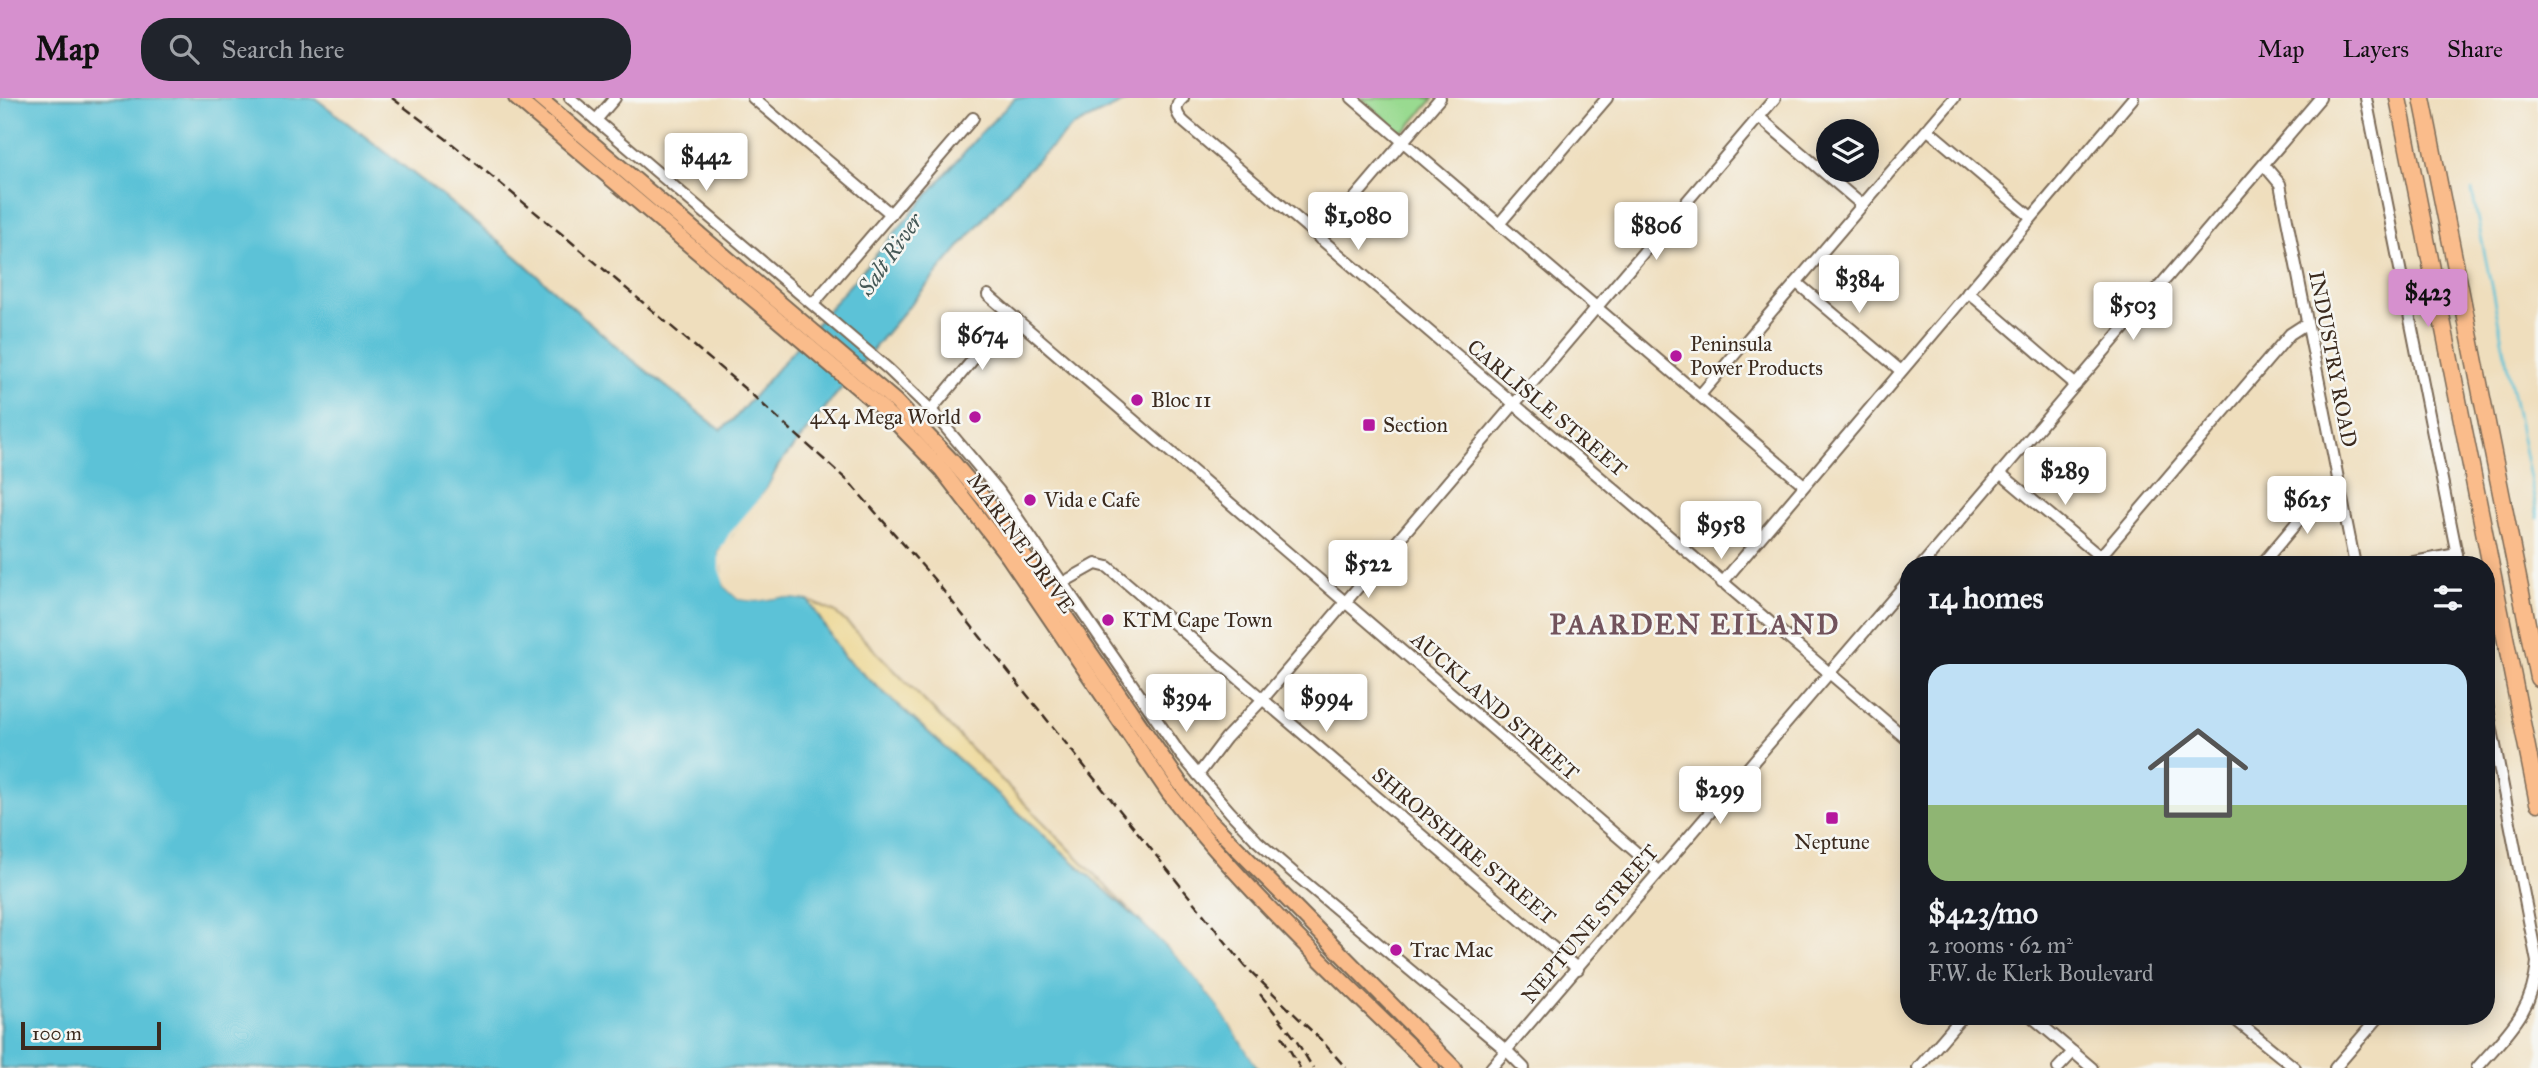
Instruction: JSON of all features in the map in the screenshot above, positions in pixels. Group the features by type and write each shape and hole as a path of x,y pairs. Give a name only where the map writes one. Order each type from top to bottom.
{"highway":[{"path":"2398,98 2489,556"},
{"path":"2422,98 2538,678"},
{"path":"2495,586 2538,803"}],"main road":[{"name":"MARINE DRIVE","path":"516,98 869,388 895,401 953,461 988,505 1180,783 1208,818 1454,1068"},
{"name":"MARINE DRIVE","path":"539,98 802,332"},
{"name":"MARINE DRIVE","path":"869,388 890,417 942,470 975,511 1169,793 1198,830 1231,867 1432,1068"}],"street":[{"path":"570,98 887,368 931,410 999,491 1181,755 1257,841 1524,1068"},
{"path":"596,120 615,98"},
{"path":"753,98 891,214"},
{"name":"CARLISLE STREET","path":"1184,98 1177,106 1180,118 1900,733"},
{"path":"1352,98 1804,485"},
{"path":"1320,239 1440,98"},
{"path":"1499,224 1607,98"},
{"path":"1198,775 1226,738 1262,700 1775,98"},
{"path":"1700,395 1954,98"},
{"path":"1722,583 2133,98"},
{"path":"1930,556 2320,98"},
{"path":"2366,98 2457,556"},
{"path":"1759,117 1862,205"},
{"path":"817,308 891,214 973,118"},
{"path":"1927,130 2031,217"},
{"name":"INDUSTRY ROAD","path":"2264,165 2280,184 2353,556"},
{"path":"1797,283 1901,371"},
{"path":"1968,292 2076,385"},
{"name":"AUCKLAND STREET","path":"988,295 1659,872"},
{"path":"931,410 1010,315"},
{"path":"2101,556 2290,334 2307,323"},
{"path":"2000,473 2091,556"},
{"path":"2268,556 2320,495 2339,486"},
{"name":"SHROPSHIRE STREET","path":"1064,582 1096,564 1108,567 1578,968"},
{"name":"NEPTUNE STREET","path":"1491,1068 1900,591"},
{"path":"2477,1068 2522,1013 2535,983 2537,962 2495,745"},
{"path":"1918,1068 1955,1025"},
{"path":"2041,1025 2092,1068"},
{"path":"2242,1025 2295,1068"},
{"path":"2335,1068 2372,1025"},
{"path":"2058,1068 2073,1052"}],"green space":[{"path":"1361,98 1434,98 1407,129 1401,131 1389,126 1388,121"}],"sand":[{"path":"808,600 836,613 854,629 1142,923 844,657"}],"water":[{"name":"Salt River","path":"0,98 315,98 445,198 517,257 619,349 721,430 735,418 980,134 1015,98 1132,98 1072,127 1014,183 887,332 778,466 767,489 719,552 725,587 738,599 756,601 782,597 808,600 844,657 1142,923 1186,966 1218,1006 1258,1068 0,1068"}],"pier":[{"path":"784,458 786,461 770,491 732,536 723,553 722,568 728,585 739,596 782,594 809,597 814,603 782,597 756,601 738,599 725,587 719,569 719,552 729,534 767,489"},
{"path":"1106,886 1188,964 1221,1004 1262,1068 1258,1068 1218,1006 1186,966"}],"waterway":[{"path":"2472,191 2538,518"}],"railway":[{"path":"392,98 563,235 750,393 849,482 933,578 1245,966 1346,1068"},
{"path":"1260,994 1294,1037 1313,1068"},
{"path":"1282,1036 1300,1068"}],"place":[{"name":"Peninsula Power Products","path":"1676,356"},
{"name":"Bloc 11","path":"1137,400"},
{"name":"4X4 Mega World","path":"975,417"},
{"name":"Section","path":"1369,425"},
{"name":"Vida e Cafe","path":"1030,500"},
{"name":"KTM Cape Town","path":"1108,620"},
{"name":"Neptune","path":"1832,818"},
{"name":"Trac Mac","path":"1396,950"}],"district":[{"name":"PAARDEN EILAND","path":"1695,624"}]}
